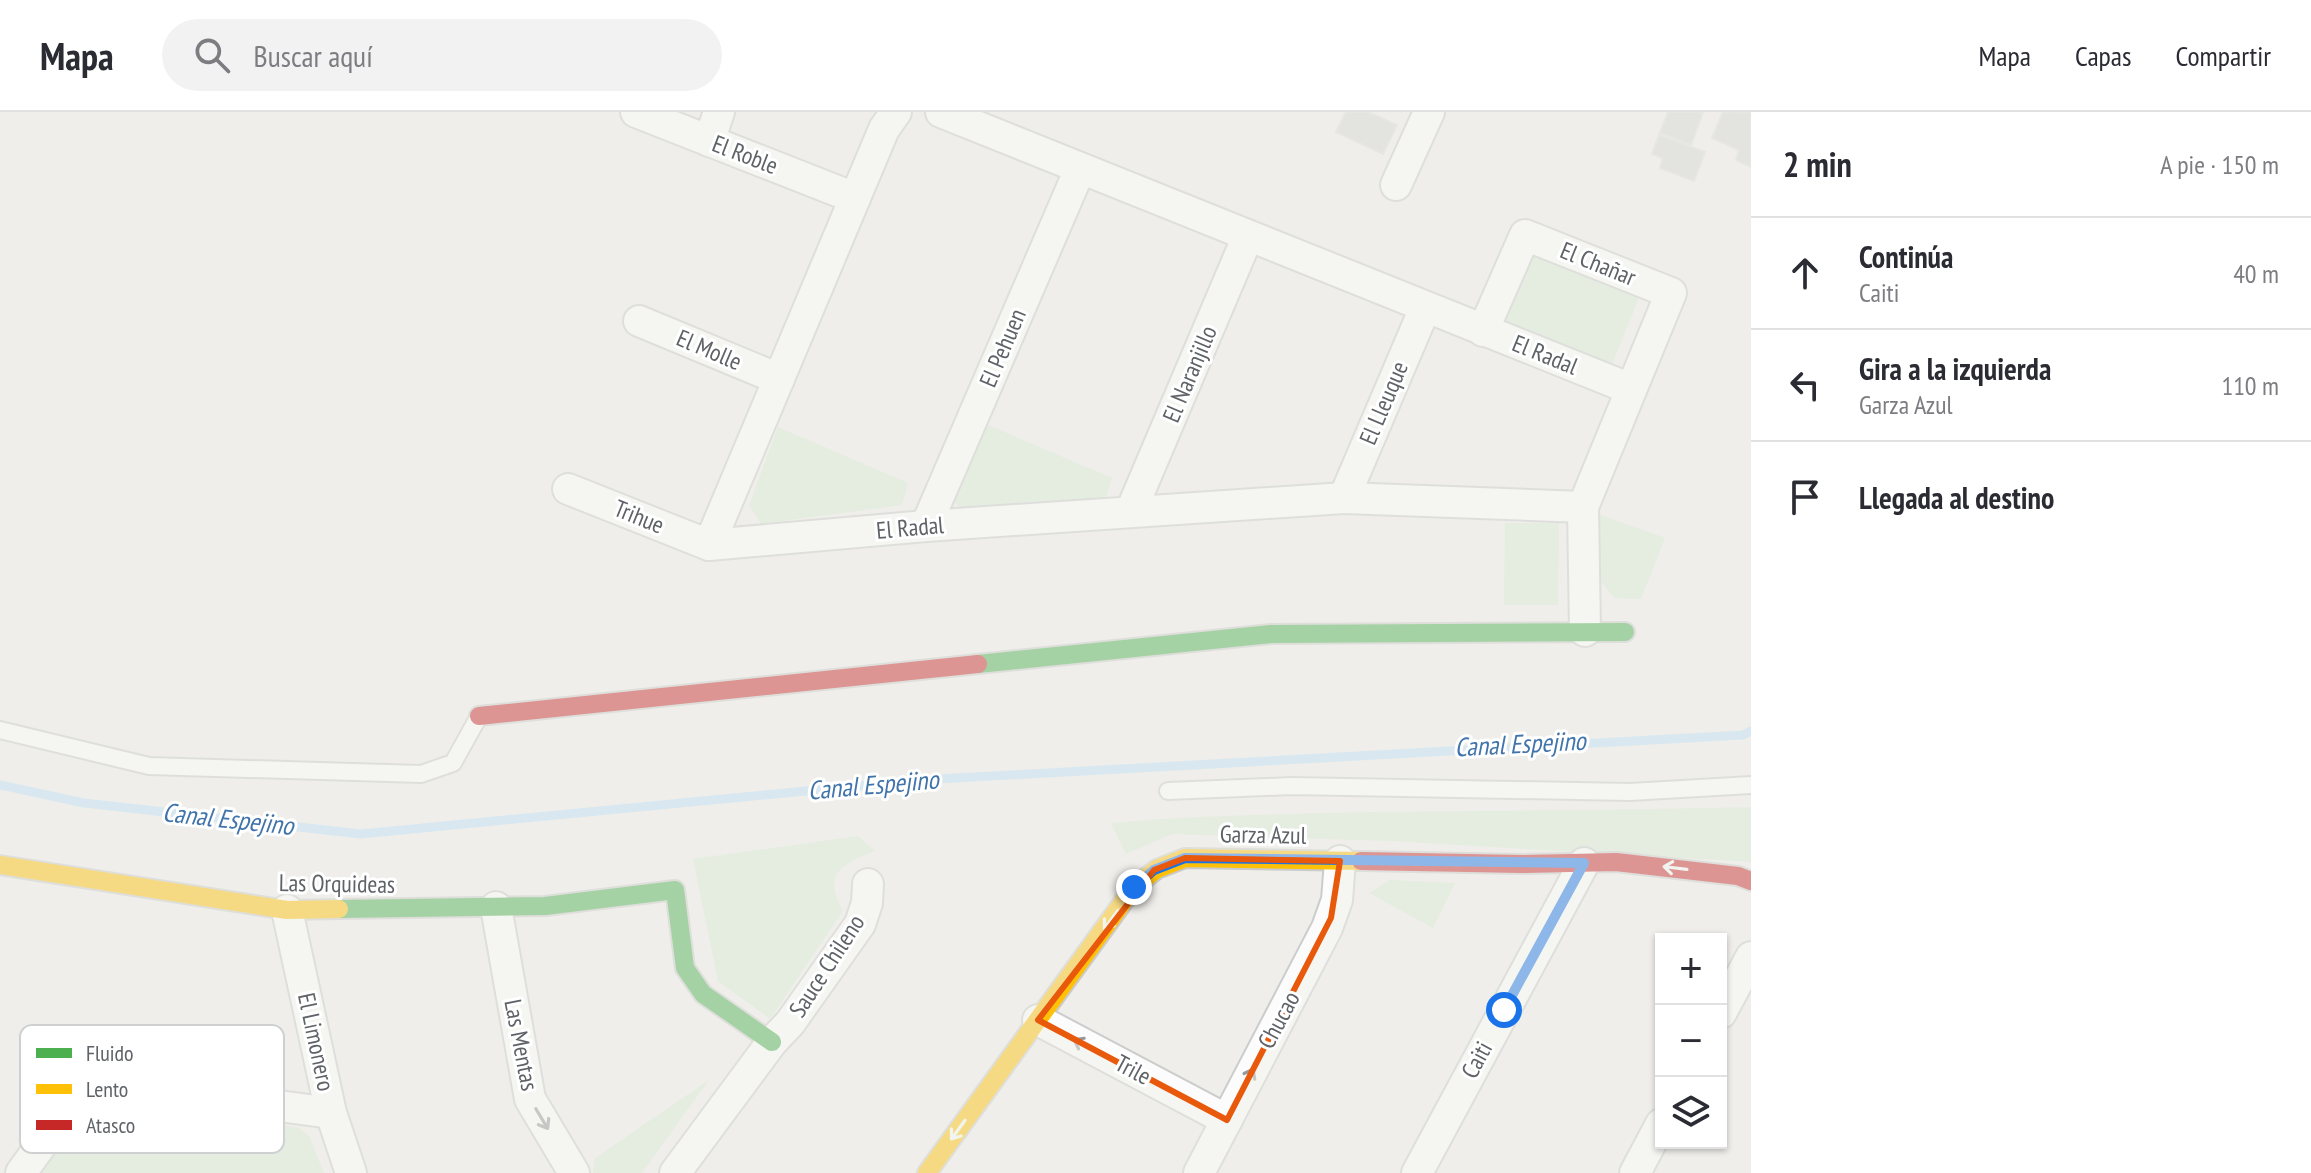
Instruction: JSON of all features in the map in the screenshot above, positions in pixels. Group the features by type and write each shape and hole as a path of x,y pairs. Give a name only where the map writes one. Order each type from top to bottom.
{"street":[{"name":"El Roble","path":"636,112 855,198"},
{"path":"709,141 719,112"},
{"path":"709,545 884,129 896,112"},
{"name":"El Radal","path":"941,112 1631,389"},
{"path":"1396,185 1429,112"},
{"name":"El Pehuen","path":"926,526 1080,169"},
{"name":"El Chañar","path":"1483,331 1525,235 1569,252 1671,293 1631,389"},
{"name":"El Naranjillo","path":"1131,511 1248,236"},
{"name":"El Lleuque","path":"1344,498 1425,308"},
{"name":"El Molle","path":"639,321 779,379"},
{"path":"1585,631 1583,507 1631,389"},
{"name":"Trihue","path":"568,489 709,545"},
{"name":"El Radal","path":"709,545 926,526 1344,498 1583,507"},
{"path":"479,716 1271,634 1625,632"},
{"name":"Garza Azul","path":"931,1172 1134,887 1164,864 1185,858 1634,863 1738,876 1751,881"},
{"name":"Chucao","path":"1199,1173 1331,918 1337,900 1340,861"},
{"name":"Caiti","path":"1417,1173 1584,863"},
{"name":"Las Orquideas","path":"0,866 287,910 545,906 675,890 685,968 703,994 772,1042"},
{"name":"Sauce Chileno","path":"675,1173 772,1042 790,1023 860,924 867,903 868,884"},
{"name":"Las Mentas","path":"496,907 530,1099 574,1173"},
{"name":"El Limonero","path":"287,910 331,1113 351,1173"},
{"path":"1725,1005 1751,957"},
{"name":"Trile","path":"1038,1020 1227,1120"},
{"path":"284,1107 331,1113"},
{"path":"1635,1173 1655,1135"},
{"path":"21,1173 35,1153"}],"lane":[{"path":"0,730 149,766 421,774 453,763 479,716"},
{"path":"1168,791 1292,786 1630,792 1751,785"}],"highlighted area":[{"path":"1185,858 1340,861 1331,918 1227,1120 1038,1020 1154,870"}],"green space":[{"path":"1531,253 1639,298 1611,367 1502,321"},
{"path":"981,422 1112,478 1105,500 963,512 952,499"},
{"path":"778,427 908,483 902,505 761,524 749,505"},
{"path":"1595,513 1665,538 1641,599 1614,598 1601,581"},
{"path":"1505,523 1559,523 1558,605 1504,605"},
{"path":"1751,807 1751,862 1391,841 1172,834 1126,854 1111,823 1324,813"},
{"path":"858,836 875,851 839,871 834,887 843,911 770,1019 718,981 693,859"},
{"path":"1390,880 1455,883 1433,928 1369,893"},
{"path":"709,1080 642,1173 593,1173 595,1158"},
{"path":"284,1125 299,1128 309,1136 324,1173 37,1173 51,1153 284,1153"}],"building":[{"path":"1346,112 1368,112 1397,125 1383,154 1336,132"},
{"path":"1668,112 1703,112 1691,145 1660,133"},
{"path":"1723,112 1751,113 1751,167 1736,160 1739,150 1712,138"},
{"path":"1659,135 1705,152 1694,181 1660,168 1663,158 1652,154"}],"waterway":[{"name":"Canal Espejino","path":"0,785 84,803 361,834 919,780 1743,735 1751,731"}],"traffic: fast":[{"path":"978,664 1271,634 1625,632"},
{"path":"339,909 545,906 675,890 685,968 703,994 772,1042"}],"traffic: slow":[{"path":"927,1173 1134,887 1157,869 1185,858 1361,861"},
{"path":"0,865 287,910 339,909"}],"traffic: jam":[{"path":"479,716 978,664"},
{"path":"1361,861 1616,862 1738,876 1751,881"}],"route":[{"path":"1134,887 1164,864 1185,858 1584,863 1504,1010"}]}
